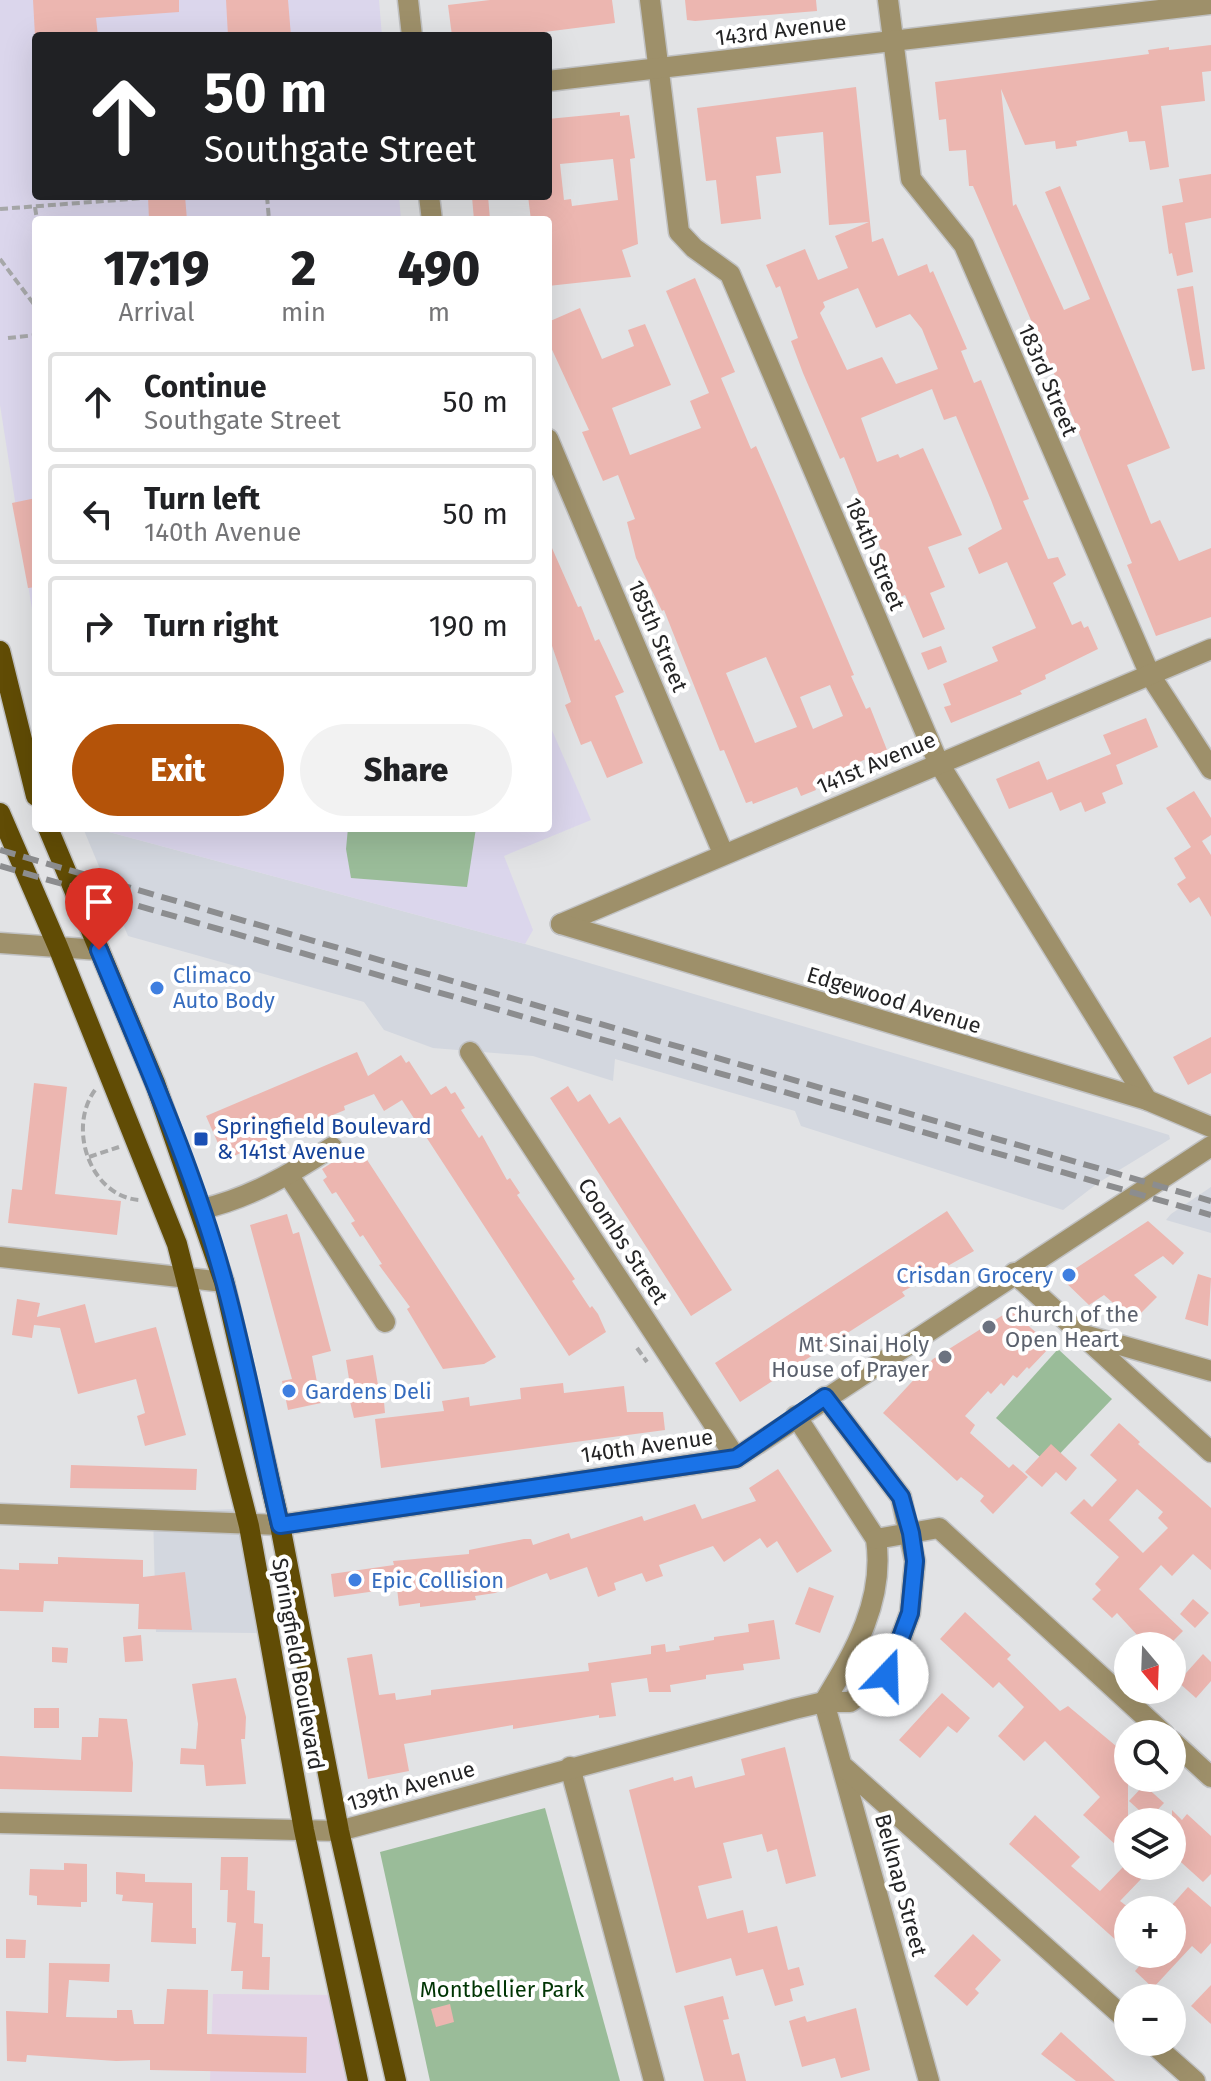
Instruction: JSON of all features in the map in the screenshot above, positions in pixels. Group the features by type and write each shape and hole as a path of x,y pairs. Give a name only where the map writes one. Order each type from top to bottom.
{"main road":[{"path":"0,651 32,780"},
{"name":"Springfield Boulevard","path":"0,813 158,1192 184,1277 249,1526 304,1830 358,2081"},
{"name":"Springfield Boulevard","path":"50,832 155,1083 202,1209 224,1282 280,1525 339,1831 396,2081"}],"street":[{"path":"408,0 412,32"},
{"name":"184th Street","path":"650,0 679,232 694,248 730,274 938,762 1147,1100"},
{"name":"183rd Street","path":"888,0 911,179 964,245 1150,675 1211,769"},
{"name":"143rd Avenue","path":"552,81 892,42 1127,7 1211,4"},
{"name":"185th Street","path":"552,448 723,853"},
{"name":"141st Avenue","path":"561,924 1211,649"},
{"name":"Edgewood Avenue","path":"561,924 1147,1100 1211,1127"},
{"path":"0,943 99,950"},
{"name":"Coombs Street","path":"470,1052 736,1458"},
{"name":"140th Avenue","path":"0,1514 280,1525 736,1458 1211,1146"},
{"path":"202,1209 230,1203 289,1176 332,1147"},
{"path":"289,1176 385,1322"},
{"path":"0,1257 224,1282"},
{"path":"1014,1273 1211,1452"},
{"path":"1082,1335 1211,1371"},
{"name":"139th Avenue","path":"0,1823 339,1831 570,1767 824,1702 850,1702 887,1675 910,1613 915,1561 901,1497 825,1397"},
{"path":"796,1416 876,1539 873,1610 824,1702"},
{"path":"876,1539 939,1528 1149,1720"},
{"name":"Belknap Street","path":"824,1702 929,2081"},
{"path":"1186,1754 1211,1777"},
{"path":"570,1767 654,2081"},
{"path":"844,1767 1114,2008"},
{"path":"1167,2056 1195,2081"}],"path":[{"path":"0,209 120,200"},
{"path":"35,207 36,216"},
{"path":"0,259 32,302"},
{"path":"8,338 32,335"},
{"path":"98,1086 83,1113 88,1157 105,1187 123,1199 142,1200"},
{"path":"88,1157 121,1146"}],"shaded area":[{"path":"0,0 379,0 382,32 32,32 32,200 399,200 401,216 32,216 32,609 0,405"},
{"path":"552,730 591,820 504,856 533,930 525,944 109,832 552,832"},
{"path":"85,832 109,832 525,944 1137,1125 1169,1135 1170,1139 1098,1183 1063,1210 801,1126 795,1111 615,1059 613,1081 533,1056 433,1048 384,1030 364,1002 128,936"},
{"path":"1211,1187 1211,1233 1166,1220 1171,1214"},
{"path":"234,1509 262,1633 156,1632 153,1512"},
{"path":"213,1994 334,1995 351,2081 210,2081"}],"green space":[{"path":"348,832 475,832 467,887 351,878 346,849"},
{"path":"1058,1349 1112,1399 1049,1465 996,1418"},
{"name":"Montbellier Park","path":"545,1808 620,2081 430,2081 380,1852"}],"building":[{"path":"33,0 179,0 179,12 96,18 98,32 35,32"},
{"path":"226,0 288,0 291,32 228,32"},
{"path":"490,0 612,0 615,23 544,32 451,32 448,5"},
{"path":"685,0 816,0 817,11 695,21 687,20"},
{"path":"1211,45 1211,71 1202,72 1205,101 1161,106 1169,167 1150,170 1145,141 1129,142 1127,131 1076,141 1077,146 1056,149 1055,141 1025,145 1001,89 1013,206 1016,204 1064,310 1090,299 1045,192 1060,186 1170,448 1127,465 1151,524 1160,520 1179,561 1211,548 1211,617 1156,636 1127,565 1132,563 1066,401 973,186 969,186 966,150 949,151 946,119 939,120 935,82 1149,54 1148,50 1169,47 1169,50"},
{"path":"856,87 872,242 883,238 898,276 927,264 930,273 933,271 967,349 961,351 974,383 981,380 1029,499 1023,501 1048,559 1058,557 1066,575 1053,583 1072,625 1081,621 1084,628 1088,626 1098,649 1045,675 1046,679 1020,691 1022,694 951,723 944,707 951,705 943,684 998,661 992,647 1036,628 1007,562 979,574 968,548 1002,529 991,500 956,416 944,420 932,389 861,418 877,462 898,454 900,458 923,448 962,535 928,547 945,587 930,593 945,629 923,638 905,595 900,597 844,457 840,459 803,373 791,341 798,338 780,286 776,288 766,265 805,249 818,280 848,268 835,236 869,222 829,225 823,132 776,137 781,173 756,176 761,219 721,224 716,180 706,181 697,108","holes":["858,288 876,328 910,314 922,329 938,369 896,384 882,357 847,370 820,313 825,307 823,302"]},
{"path":"620,112 620,116 629,115 635,158 630,159 638,244 622,250 631,277 552,286 552,216 530,216 528,200 552,200 552,119","holes":["613,159 618,200 572,206 571,199 564,200 560,164"]},
{"path":"1211,174 1211,218 1185,223 1193,272 1177,276 1172,253 1169,254 1162,206 1183,202 1179,179"},
{"path":"148,200 185,200 187,216 149,216"},
{"path":"472,200 488,200 490,216 474,216"},
{"path":"695,278 735,372 721,378 751,449 756,446 854,675 851,676 866,709 870,707 887,750 813,782 816,790 801,796 797,787 753,804 752,801 746,803 724,750 720,751 664,610 636,558 627,522 635,519 618,475 603,481 582,432 589,430 552,350 552,320 580,308 602,359 634,346 628,330 645,324 671,385 612,408 630,455 701,428 690,401 709,393 666,291","holes":["766,657 797,727 755,743 726,673","830,685 843,716 813,729 800,697"]},
{"path":"1193,286 1205,369 1192,371 1177,289"},
{"path":"32,499 32,588 28,588 12,503"},
{"path":"552,548 595,641 599,639 624,692 615,696 643,763 607,778 591,741 581,745 565,705 571,702 552,646"},
{"path":"941,646 947,662 928,670 921,653"},
{"path":"1146,718 1158,747 1116,765 1123,784 1102,793 1106,803 1085,812 1081,802 1060,811 1052,792 1009,809 996,779 1039,761 1049,785 1047,780 1111,754 1103,735"},
{"path":"1194,791 1211,818 1211,835 1202,841 1211,855 1211,917 1199,897 1190,903 1177,884 1186,878 1174,858 1191,847 1166,808"},
{"path":"1211,1037 1211,1073 1188,1085 1173,1057"},
{"path":"357,1052 368,1076 401,1055 406,1063 409,1061 431,1095 446,1086 451,1094 455,1092 465,1108 461,1110 479,1138 482,1135 507,1180 510,1178 520,1193 517,1195 575,1279 572,1281 590,1308 592,1306 598,1314 606,1332 569,1356 402,1100 384,1111 374,1094 344,1106 345,1110 328,1117 327,1114 234,1156 233,1152 224,1157 206,1116"},
{"path":"34,1083 67,1087 55,1194 121,1201 117,1235 8,1223 12,1189 22,1190"},
{"path":"568,1086 578,1102 590,1094 609,1124 620,1117 732,1290 691,1316 550,1098"},
{"path":"358,1146 496,1357 484,1364 443,1369 407,1309 410,1307 379,1265 382,1264 363,1235 360,1237 351,1223 355,1221 336,1192 332,1194 323,1180 327,1177 322,1169"},
{"path":"947,1211 974,1251 902,1292 905,1296 740,1402 715,1363"},
{"path":"287,1214 293,1234 299,1232 331,1351 312,1356 321,1403 288,1410 282,1381 292,1379 250,1225"},
{"path":"1148,1221 1184,1253 1173,1265 1163,1256 1134,1275 1157,1297 1139,1315 1132,1309 1127,1315 1104,1295 1089,1305 1061,1278"},
{"path":"1198,1274 1211,1278 1208,1326 1185,1319"},
{"path":"17,1299 40,1303 37,1317 85,1304 95,1343 156,1327 186,1435 145,1446 137,1416 145,1413 136,1379 78,1394 60,1328 34,1325 32,1338 12,1335"},
{"path":"1011,1310 1051,1346 1017,1378 1013,1375 1004,1386 1001,1383 991,1394 988,1391 965,1416 975,1425 970,1433 1009,1468 1013,1464 1028,1477 993,1514 980,1501 984,1496 961,1477 957,1481 883,1413 933,1359"},
{"path":"373,1355 379,1391 383,1391 385,1413 354,1418 346,1385 350,1385 346,1360"},
{"path":"563,1383 564,1393 624,1386 627,1412 663,1412 665,1430 381,1468 375,1419 444,1411 442,1401 469,1397 470,1406 521,1399 520,1388"},
{"path":"1119,1423 1140,1442 1138,1444 1211,1508 1211,1570 1193,1554 1172,1576 1161,1565 1139,1589 1182,1632 1134,1632 1117,1613 1112,1618 1092,1599 1101,1590 1095,1584 1119,1557 1070,1513 1084,1499 1092,1507 1117,1480 1090,1455","holes":["1137,1489 1163,1512 1158,1518 1168,1528 1143,1553 1109,1520"]},
{"path":"1051,1444 1077,1468 1066,1481 1056,1472 1042,1487 1025,1472"},
{"path":"71,1465 197,1469 196,1490 70,1488"},
{"path":"778,1469 832,1551 797,1573 777,1541 767,1548 760,1538 724,1562 713,1546 659,1565 663,1576 646,1582 642,1573 614,1583 616,1590 598,1597 587,1567 550,1580 547,1573 495,1593 475,1596 476,1600 420,1607 420,1603 399,1606 397,1588 334,1597 331,1574 394,1565 393,1561 469,1554 469,1550 524,1539 531,1539 533,1545 569,1533 571,1539 642,1516 644,1521 695,1504 702,1519 756,1501 749,1488"},
{"path":"58,1557 143,1560 143,1577 185,1572 192,1630 138,1629 139,1604 44,1601 43,1612 0,1611 0,1569 19,1570 19,1563 58,1564"},
{"path":"809,1587 834,1596 820,1633 795,1624"},
{"path":"1193,1599 1209,1613 1195,1628 1180,1614"},
{"path":"965,1612 1011,1655 1007,1659 1060,1711 1068,1706 1114,1744 1114,1792 1128,1792 1128,1808 1114,1808 1114,1843 1083,1815 1100,1797 1045,1741 1024,1761 998,1736 1024,1707 999,1682 993,1688 940,1639"},
{"path":"774,1620 780,1659 743,1664 744,1670 706,1675 706,1679 670,1685 671,1692 649,1692 647,1678 611,1683 616,1716 599,1718 599,1715 513,1729 513,1725 404,1744 409,1771 368,1779 347,1658 372,1654 379,1695 395,1693 396,1700 431,1695 431,1690 589,1671 588,1663 651,1654 651,1646 665,1644 666,1652 680,1650 679,1646 749,1632 748,1624"},
{"path":"141,1635 143,1661 125,1662 123,1637"},
{"path":"52,1647 68,1648 67,1663 52,1662"},
{"path":"1203,1654 1211,1662 1211,1681 1196,1698 1186,1689 1186,1673"},
{"path":"236,1678 246,1717 245,1739 241,1739 246,1784 206,1786 204,1765 180,1764 181,1748 196,1749 198,1724 192,1684"},
{"path":"942,1693 970,1718 957,1733 948,1726 920,1758 899,1740"},
{"path":"34,1708 59,1708 59,1728 34,1728"},
{"path":"99,1718 127,1719 133,1763 132,1792 0,1789 0,1756 81,1760 82,1737 98,1737"},
{"path":"785,1747 816,1876 786,1884 777,1849 767,1852 762,1834 723,1843 732,1878 698,1886 707,1919 743,1910 748,1933 777,1926 788,1970 799,1967 804,1985 790,1989 793,2001 775,2006 763,1969 736,1976 731,1958 676,1973 629,1790 673,1777 674,1781 692,1776 695,1788 745,1775 741,1759"},
{"path":"1137,1792 1152,1792 1164,1803 1159,1808 1137,1808 1129,1801"},
{"path":"1187,1814 1211,1836 1211,1874 1203,1882 1186,1867"},
{"path":"1035,1815 1080,1857 1071,1866 1100,1891 1114,1876 1114,1880 1140,1880 1125,1896 1114,1896 1114,1938 1009,1844"},
{"path":"221,1857 248,1857 247,1890 255,1891 254,1923 263,1924 262,1957 270,1957 269,1990 242,1989 243,1971 231,1971 236,1923 227,1922 228,1890 220,1890"},
{"path":"64,1863 87,1864 87,1902 81,1902 81,1907 37,1905 37,1896 29,1895 30,1869 64,1870"},
{"path":"116,1872 145,1874 145,1882 192,1883 192,1928 196,1928 196,1944 151,1942 153,1903 122,1901 123,1895 116,1894"},
{"path":"1188,1887 1211,1907 1211,1943 1201,1954 1192,1946 1186,1952 1186,1896 1180,1896"},
{"path":"973,1934 1001,1960 975,1989 979,1993 967,2006 934,1976"},
{"path":"6,1939 26,1940 25,1958 6,1958"},
{"path":"49,1963 110,1964 109,1982 69,1980 66,2017 117,2018 117,2010 132,2010 134,2024 164,2024 167,1989 208,1990 207,2034 307,2037 306,2073 150,2070 150,2060 27,2055 26,2062 7,2061 6,2011 48,2013"},
{"path":"1138,1968 1172,1968 1157,1984 1149,1984 1135,1971"},
{"path":"1211,1985 1211,2024 1191,2006"},
{"path":"723,1996 729,2019 723,2020 732,2055 739,2053 746,2081 704,2081 684,2006"},
{"path":"450,2004 454,2022 436,2027 431,2009"},
{"path":"856,2008 870,2070 841,2078 835,2058 802,2067 789,2021 805,2016 807,2022"},
{"path":"1061,2032 1115,2081 1076,2081 1041,2054"}],"railway":[{"path":"0,850 1211,1201"},
{"path":"0,866 1211,1215"}],"place":[{"name":"Climaco Auto Body","path":"157,988"},
{"name":"Springfield Boulevard & 141st Avenue","path":"201,1139"},
{"name":"Crisdan Grocery","path":"1069,1275"},
{"name":"Church of the Open Heart","path":"989,1327"},
{"name":"Mt Sinai Holy House of Prayer","path":"945,1357"},
{"name":"Gardens Deli","path":"289,1391"},
{"name":"Epic Collision","path":"355,1580"}],"route":[{"path":"99,950 155,1083 202,1209 224,1282 280,1525 736,1458 825,1397 901,1497 911,1533 915,1561 910,1613 887,1675"}]}
